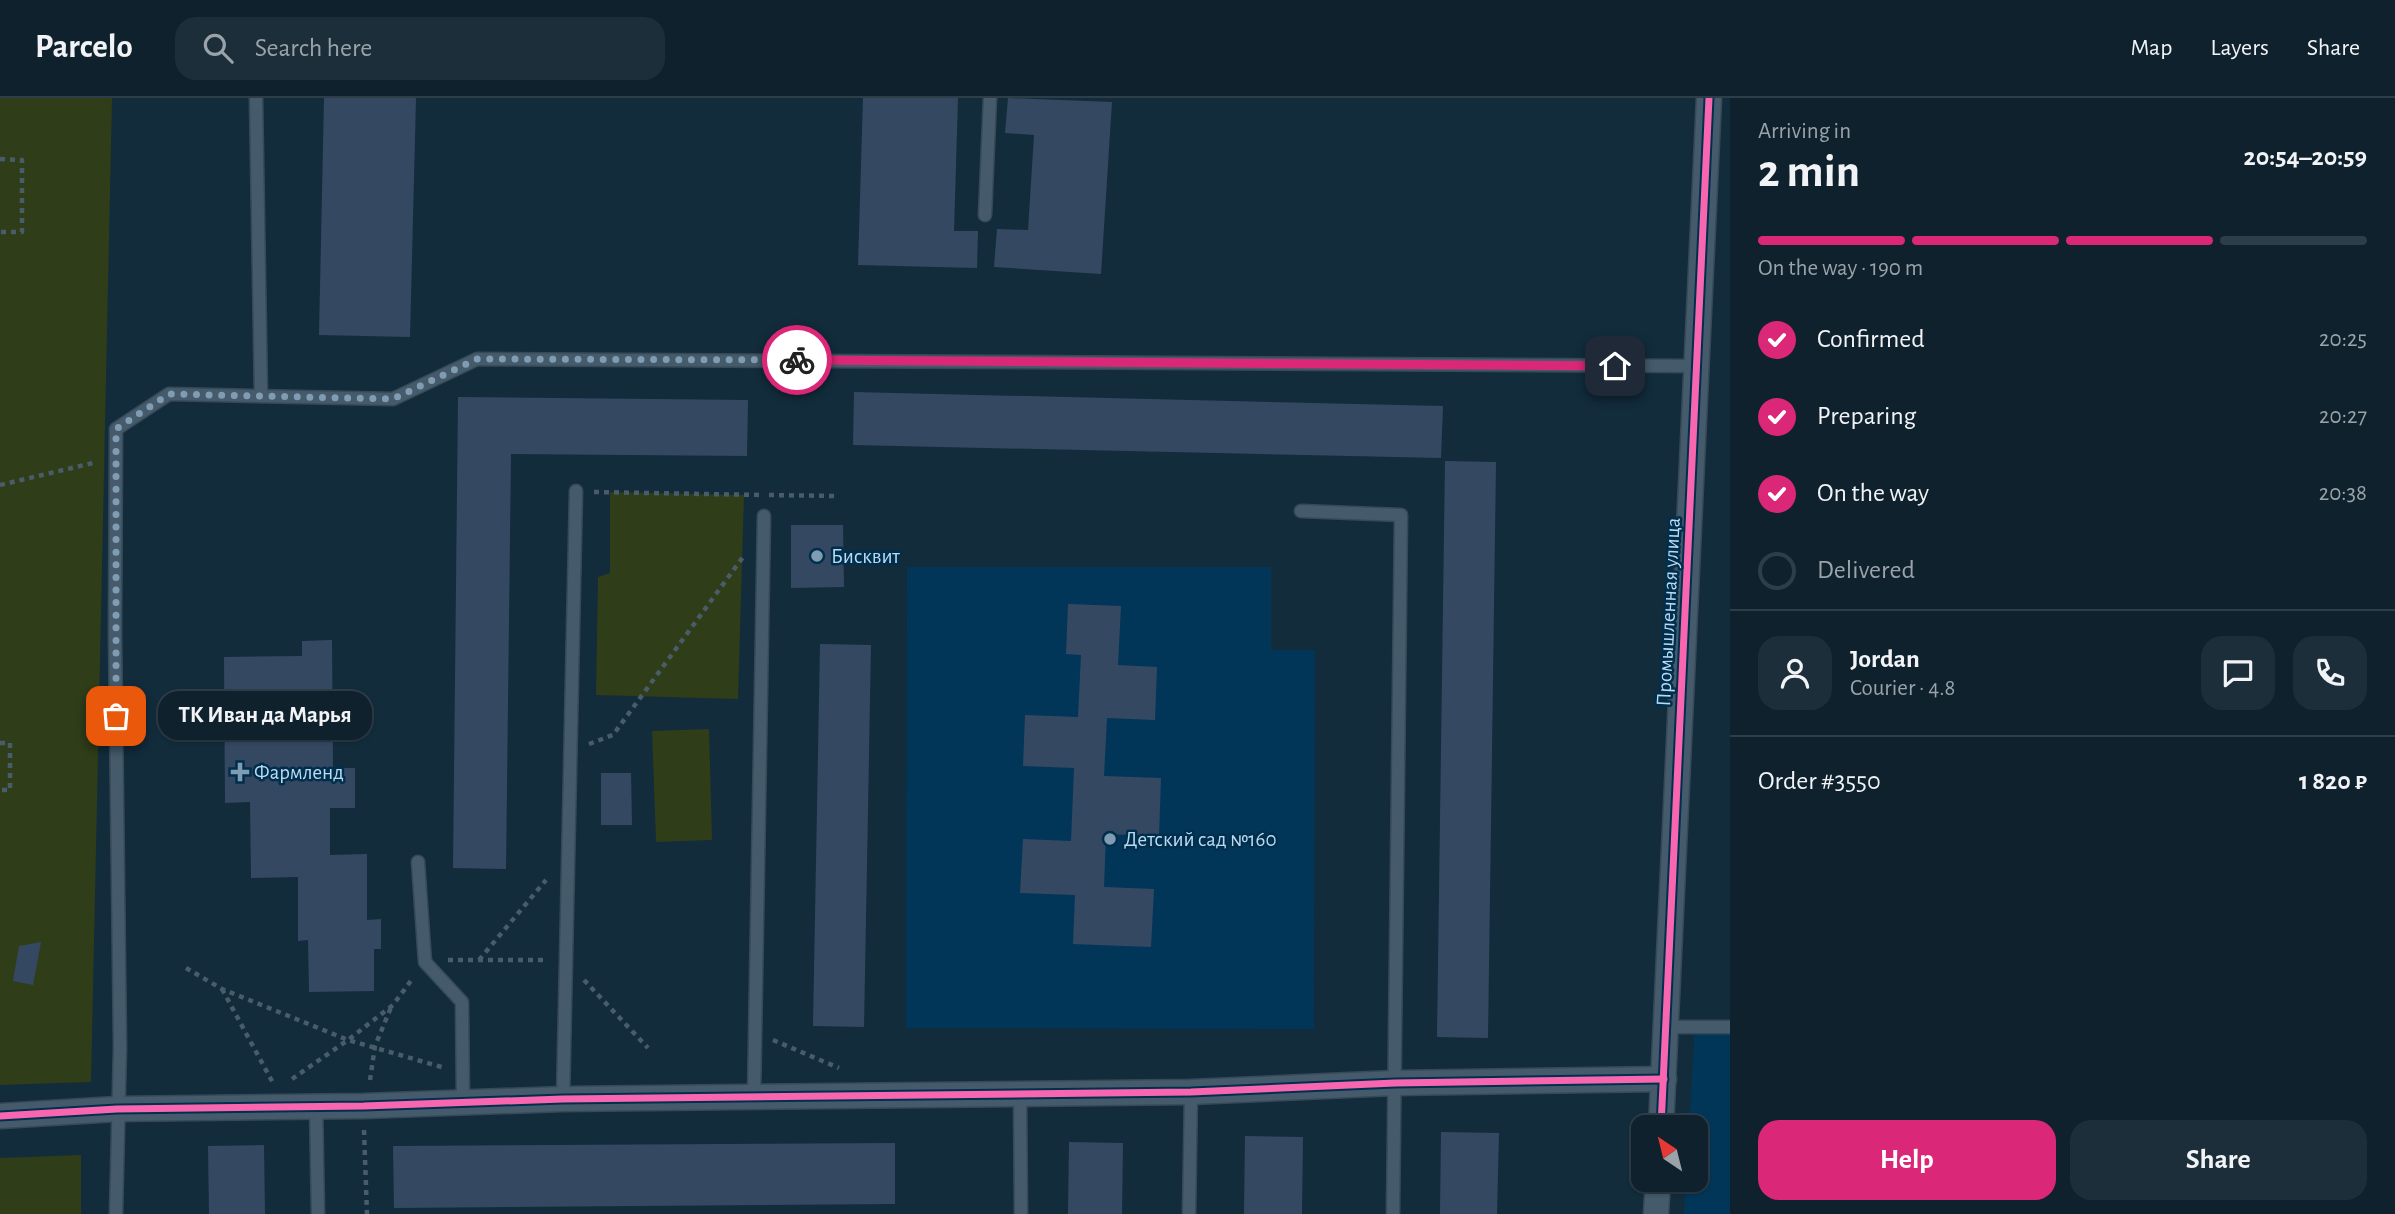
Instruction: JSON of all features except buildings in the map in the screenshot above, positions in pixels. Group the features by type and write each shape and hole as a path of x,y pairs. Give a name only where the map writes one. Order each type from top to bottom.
{"street":[{"name":"Промышленная улица","path":"1662,1115 1709,98"},
{"path":"0,1116 277,1098 316,1105 364,1106 563,1099 1191,1092 1395,1083 1664,1079"},
{"path":"1657,1214 1658,1192"}],"lane":[{"path":"257,98 261,396"},
{"path":"985,215 990,98"},
{"path":"116,1214 120,1047 115,633 116,429 169,394 393,399 477,359 1696,366"},
{"path":"563,1099 576,491"},
{"path":"1301,511 1401,515 1393,1214"},
{"path":"754,1098 764,516"},
{"path":"418,862 425,962 462,1002 463,1102"},
{"path":"1667,1027 1730,1027"},
{"path":"1189,1214 1191,1092"},
{"path":"1020,1093 1021,1214"},
{"path":"316,1105 318,1214"}],"path":[{"path":"0,159 22,160 22,232 0,232"},
{"path":"0,485 115,457"},
{"path":"576,491 835,496"},
{"path":"571,750 613,736 748,551 764,516 778,496"},
{"path":"0,743 10,743 10,790 0,790"},
{"path":"479,960 547,880"},
{"path":"222,989 277,1098 393,1004 425,962 433,959 566,962 648,1048"},
{"path":"186,968 222,989 348,1040 436,1066 463,1071"},
{"path":"367,1214 364,1106 375,1046 393,1004"},
{"path":"755,1033 856,1075 869,1096"}],"shaded area":[{"name":"Детский сад №160","path":"907,567 1271,567 1271,650 1315,650 1314,1029 906,1028"},
{"path":"1695,1022 1730,1022 1730,1214 1684,1214 1685,1192 1708,1192 1708,1115 1690,1115"}],"green space":[{"path":"0,98 112,98 91,1082 0,1085"},
{"path":"610,492 744,495 738,699 596,695 598,577 610,573"},
{"path":"709,729 712,840 656,842 652,731"},
{"path":"81,1155 81,1214 0,1214 0,1158"}],"cycle path":[{"path":"1662,1115 1709,98"},
{"path":"0,1116 117,1109 364,1106 563,1099 1191,1092 1395,1083 1664,1079"}],"way so far":[{"path":"116,716 116,429 169,394 393,399 477,359 797,360"}],"place":[{"name":"Бисквит","path":"817,556"},
{"name":"ТК Иван да Марья","path":"116,716"},
{"name":"Фармленд","path":"240,772"},
{"name":"Детский сад №160","path":"1110,839"}],"route":[{"path":"797,360 1615,366"}]}
